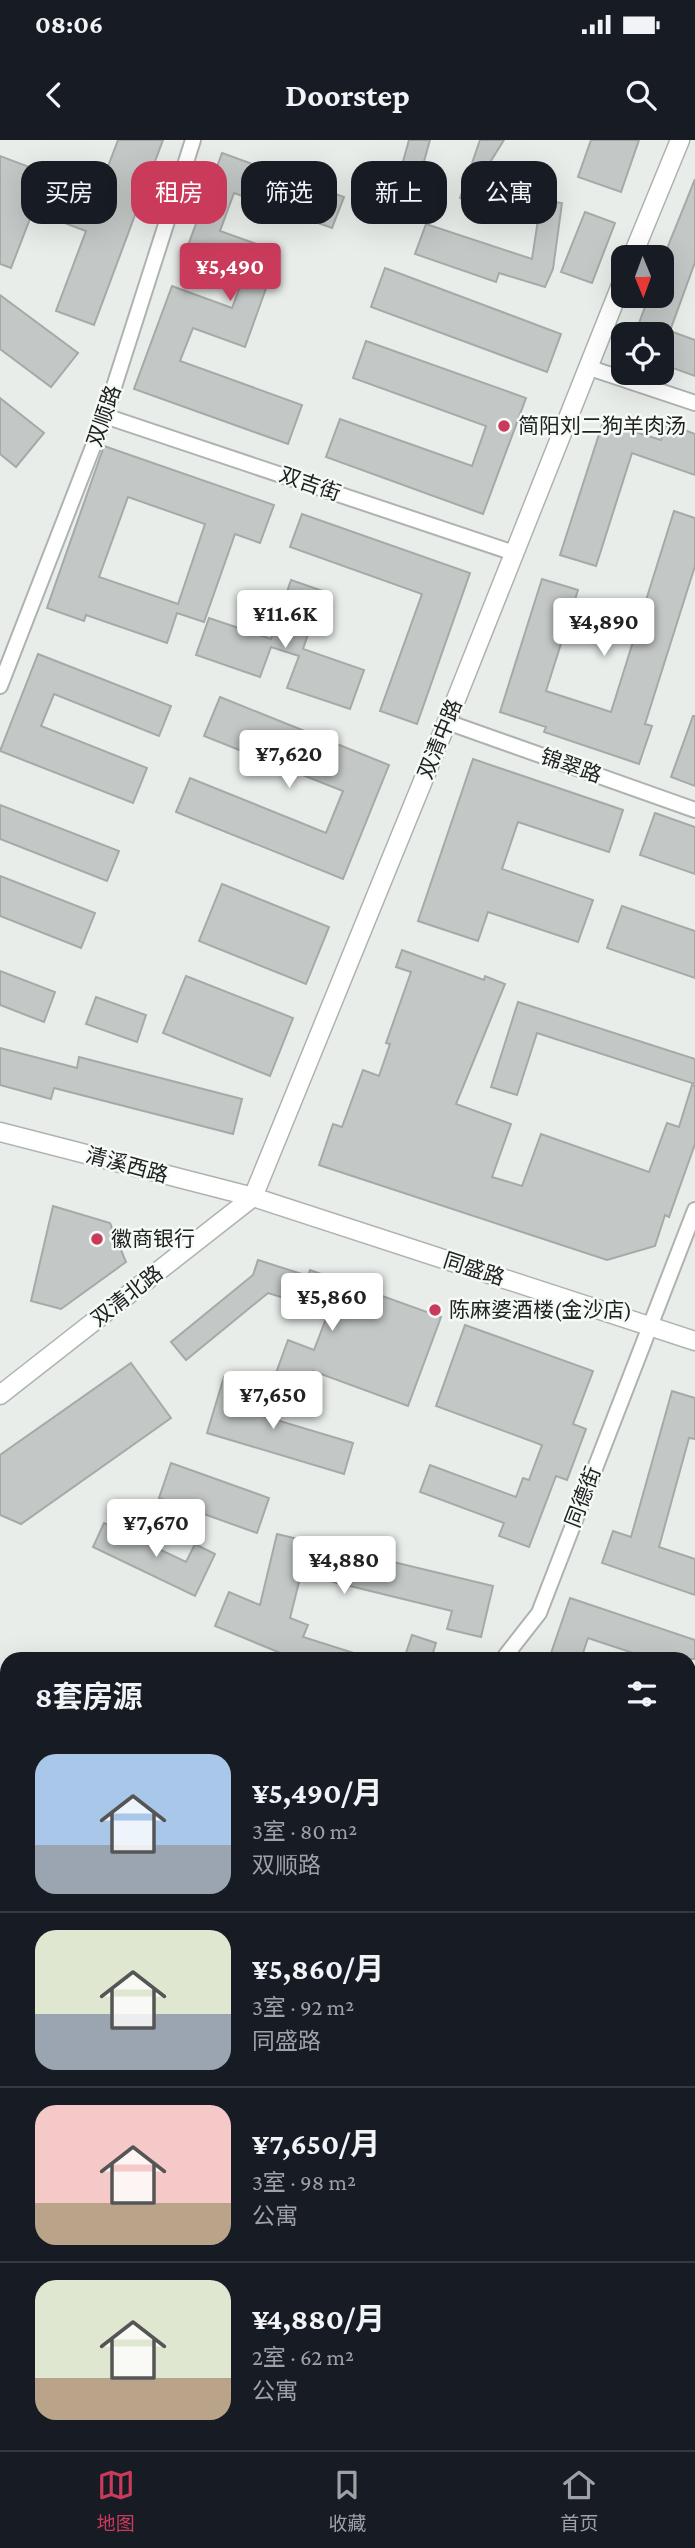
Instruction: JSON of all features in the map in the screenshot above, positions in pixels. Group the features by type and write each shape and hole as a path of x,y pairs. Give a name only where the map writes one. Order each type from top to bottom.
{"street":[{"name":"双顺路","path":"0,686 105,416 193,140"},
{"path":"637,245 680,140"},
{"name":"双清中路","path":"253,1197 447,722 612,308"},
{"path":"587,368 695,403"},
{"name":"双吉街","path":"105,416 514,553"},
{"name":"锦翠路","path":"447,722 695,810"},
{"name":"清溪西路","path":"0,1132 253,1197"},
{"name":"同盛路","path":"253,1197 695,1341"},
{"name":"双清北路","path":"0,1395 253,1197"},
{"name":"同德街","path":"508,1652 539,1613 695,1210"}],"building":[{"path":"118,140 163,140 155,161 131,161 132,224 94,325 56,311 86,231 67,224 117,224 117,161 110,161"},
{"path":"409,140 430,140 424,161 403,161"},
{"path":"480,140 504,140 491,161 473,161"},
{"path":"591,140 639,140 621,192 578,177"},
{"path":"222,153 244,161 241,161 241,196 234,193 227,212 227,161 219,161"},
{"path":"0,156 21,164 21,224 28,224 11,268 0,264"},
{"path":"695,179 695,262 673,322 639,322 645,308 674,308 674,245 668,245"},
{"path":"337,194 344,197 337,215"},
{"path":"557,202 562,203 553,269 545,287 499,273 496,282 415,254 426,224 532,259 537,224 557,224"},
{"path":"585,212 615,223 592,283 561,272"},
{"path":"196,224 223,224 220,231 279,252 245,347 193,328 180,361 302,405 288,444 134,389 172,286 232,308 245,273 186,251"},
{"path":"385,268 561,334 547,372 371,307"},
{"path":"0,295 78,353 51,387 0,349"},
{"path":"674,332 695,340 695,376 674,368"},
{"path":"366,341 526,398 483,514 326,457 340,419 472,466 486,426 353,378"},
{"path":"0,398 44,433 16,467 0,454"},
{"path":"603,422 661,440 667,423 695,434 695,475 632,453 596,566 560,555"},
{"path":"104,446 274,505 260,543 235,534 204,622 177,613 167,643 86,615 84,621 47,608","holes":["128,497 205,524 178,604 99,577"]},
{"path":"674,511 695,518 695,566 645,724 652,726 639,764 544,732 546,727 500,712 542,579 578,590 546,691 611,712"},
{"path":"302,514 470,573 417,724 380,711 422,594 290,547"},
{"path":"291,580 323,591 303,649 364,670 350,709 287,688 299,656 271,647 260,677 196,655 209,618 271,639"},
{"path":"38,654 171,706 159,736 54,694 41,726 147,768 133,803 0,751"},
{"path":"220,697 389,765 343,879 176,812 190,778 326,833 343,791 204,736"},
{"path":"695,716 695,786 671,777"},
{"path":"473,759 623,810 609,852 518,822 502,869 593,900 578,942 488,912 478,941 418,921"},
{"path":"0,805 119,851 107,881 0,839"},
{"path":"655,813 695,827 695,874 640,855"},
{"path":"0,876 95,913 81,948 0,916"},
{"path":"222,884 329,927 306,984 199,941"},
{"path":"622,906 695,931 695,978 607,948"},
{"path":"402,950 484,980 485,976 505,984 456,1104 511,1124 492,1177 522,1186 541,1134 649,1172 667,1123 679,1127 692,1085 695,1086 695,1144 669,1217 665,1215 655,1246 607,1260 319,1165 333,1124 342,1127 363,1070 379,1076 390,1044 386,1043 411,972 396,967"},
{"path":"0,971 55,992 44,1022 0,1005"},
{"path":"186,976 293,1018 270,1076 163,1033"},
{"path":"96,997 146,1015 137,1042 86,1024"},
{"path":"518,1002 695,1059 695,1084 537,1033 517,1095 491,1087"},
{"path":"0,1048 77,1068 79,1057 242,1099 233,1134 54,1088 51,1099 0,1085"},
{"path":"53,1206 110,1223 126,1262 61,1309 31,1301"},
{"path":"258,1260 308,1276 310,1270 441,1317 408,1406 313,1371 303,1396 272,1384 288,1340 314,1350 327,1316 297,1306 298,1302 268,1293 186,1360 171,1342 253,1275"},
{"path":"465,1325 593,1371 573,1424 586,1429 567,1480 556,1476 529,1547 499,1536 504,1523 420,1492 430,1465 516,1497 523,1478 529,1480 542,1445 436,1406"},
{"path":"131,1363 171,1418 21,1524 0,1515 0,1455"},
{"path":"224,1377 258,1387 250,1412 353,1443 344,1474 207,1433"},
{"path":"672,1391 695,1398 695,1439 689,1438 659,1547 695,1559 695,1595 602,1563 613,1531 631,1537"},
{"path":"171,1463 269,1498 257,1533 159,1498"},
{"path":"104,1523 186,1562 195,1544 215,1554 195,1596 93,1547"},
{"path":"277,1534 493,1586 481,1637 447,1629 452,1611 301,1574 290,1618 308,1625 303,1637 350,1652 278,1652 215,1626 229,1592 260,1605"},
{"path":"570,1598 695,1640 695,1652 630,1652 588,1638 583,1652 551,1652"},
{"path":"412,1635 436,1643 433,1652 406,1652"}],"place":[{"name":"简阳刘二狗羊肉汤","path":"504,426"},
{"name":"徽商银行","path":"97,1239"},
{"name":"陈麻婆酒楼(金沙店)","path":"435,1310"}]}
